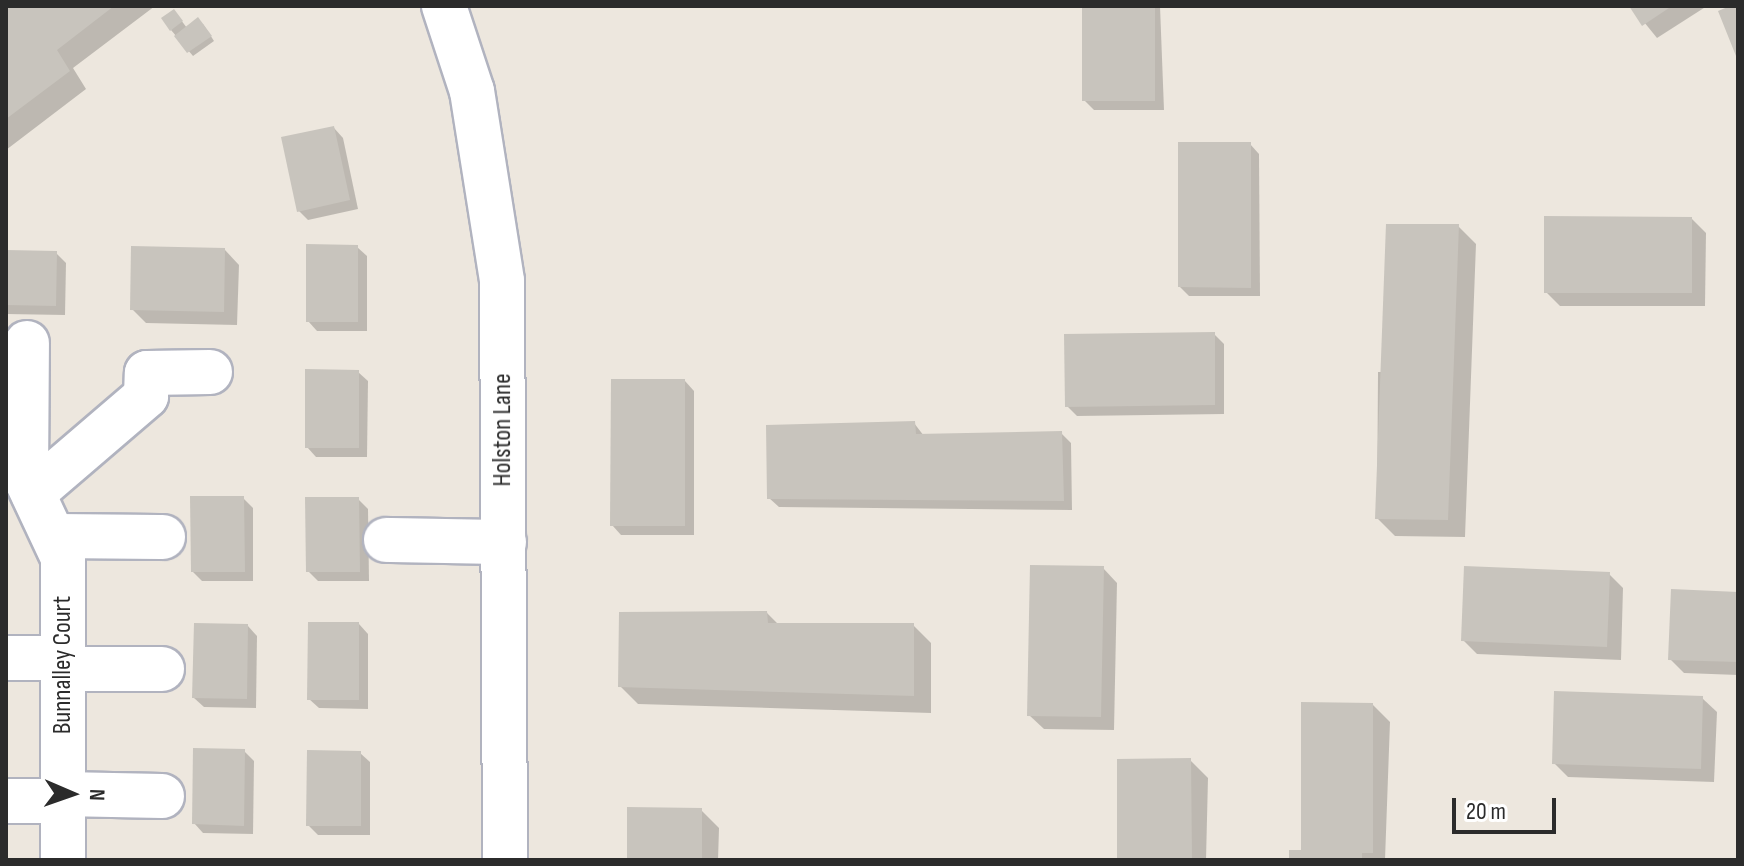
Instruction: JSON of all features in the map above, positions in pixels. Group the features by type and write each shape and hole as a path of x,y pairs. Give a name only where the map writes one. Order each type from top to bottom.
{"street":[{"name":"Holston Lane","path":"444,6 472,91 502,281 505,860"},
{"path":"18,480 27,343"},
{"path":"18,480 146,396 147,373 210,372"},
{"name":"Bunnalley Court","path":"18,480 54,536 63,558 63,860"},
{"path":"54,536 163,537"},
{"path":"386,540 504,542"},
{"path":"6,658 162,669"},
{"path":"6,801 162,796"}],"building":[{"path":"6,6 114,6 57,50 70,71 6,119"},
{"path":"1082,6 1155,6 1155,101 1082,101"},
{"path":"1629,6 1672,6 1642,26"},
{"path":"1738,6 1738,61 1718,11"},
{"path":"174,9 183,21 170,31 161,18"},
{"path":"198,17 212,36 187,53 174,36"},
{"path":"334,126 350,200 297,212 281,137"},
{"path":"1178,142 1251,142 1251,288 1178,287"},
{"path":"1544,216 1692,217 1692,293 1544,293"},
{"path":"1386,224 1459,224 1448,520 1375,519"},
{"path":"306,244 358,245 358,322 306,322"},
{"path":"131,246 225,248 224,312 130,310"},
{"path":"6,250 57,251 56,306 6,305"},
{"path":"1215,332 1215,405 1065,407 1064,334"},
{"path":"305,369 359,370 359,448 305,448"},
{"path":"611,379 685,379 685,526 610,526"},
{"path":"915,421 916,434 1062,431 1064,501 767,499 766,425"},
{"path":"190,496 244,496 245,572 191,572"},
{"path":"305,497 359,497 360,572 306,572"},
{"path":"1030,565 1104,566 1101,717 1027,716"},
{"path":"1464,566 1610,572 1607,647 1461,641"},
{"path":"1671,589 1738,592 1738,662 1668,660"},
{"path":"767,611 768,623 914,623 914,696 618,687 619,612"},
{"path":"308,622 359,622 359,700 307,700"},
{"path":"194,623 248,624 247,699 192,698"},
{"path":"1554,691 1703,696 1701,769 1552,764"},
{"path":"1301,702 1373,703 1373,853 1362,853 1362,860 1289,860 1289,850 1301,850"},
{"path":"193,748 245,749 244,826 192,824"},
{"path":"307,750 361,751 361,826 306,826"},
{"path":"1191,758 1192,860 1117,860 1117,759"},
{"path":"627,807 702,808 702,860 627,860"}]}
